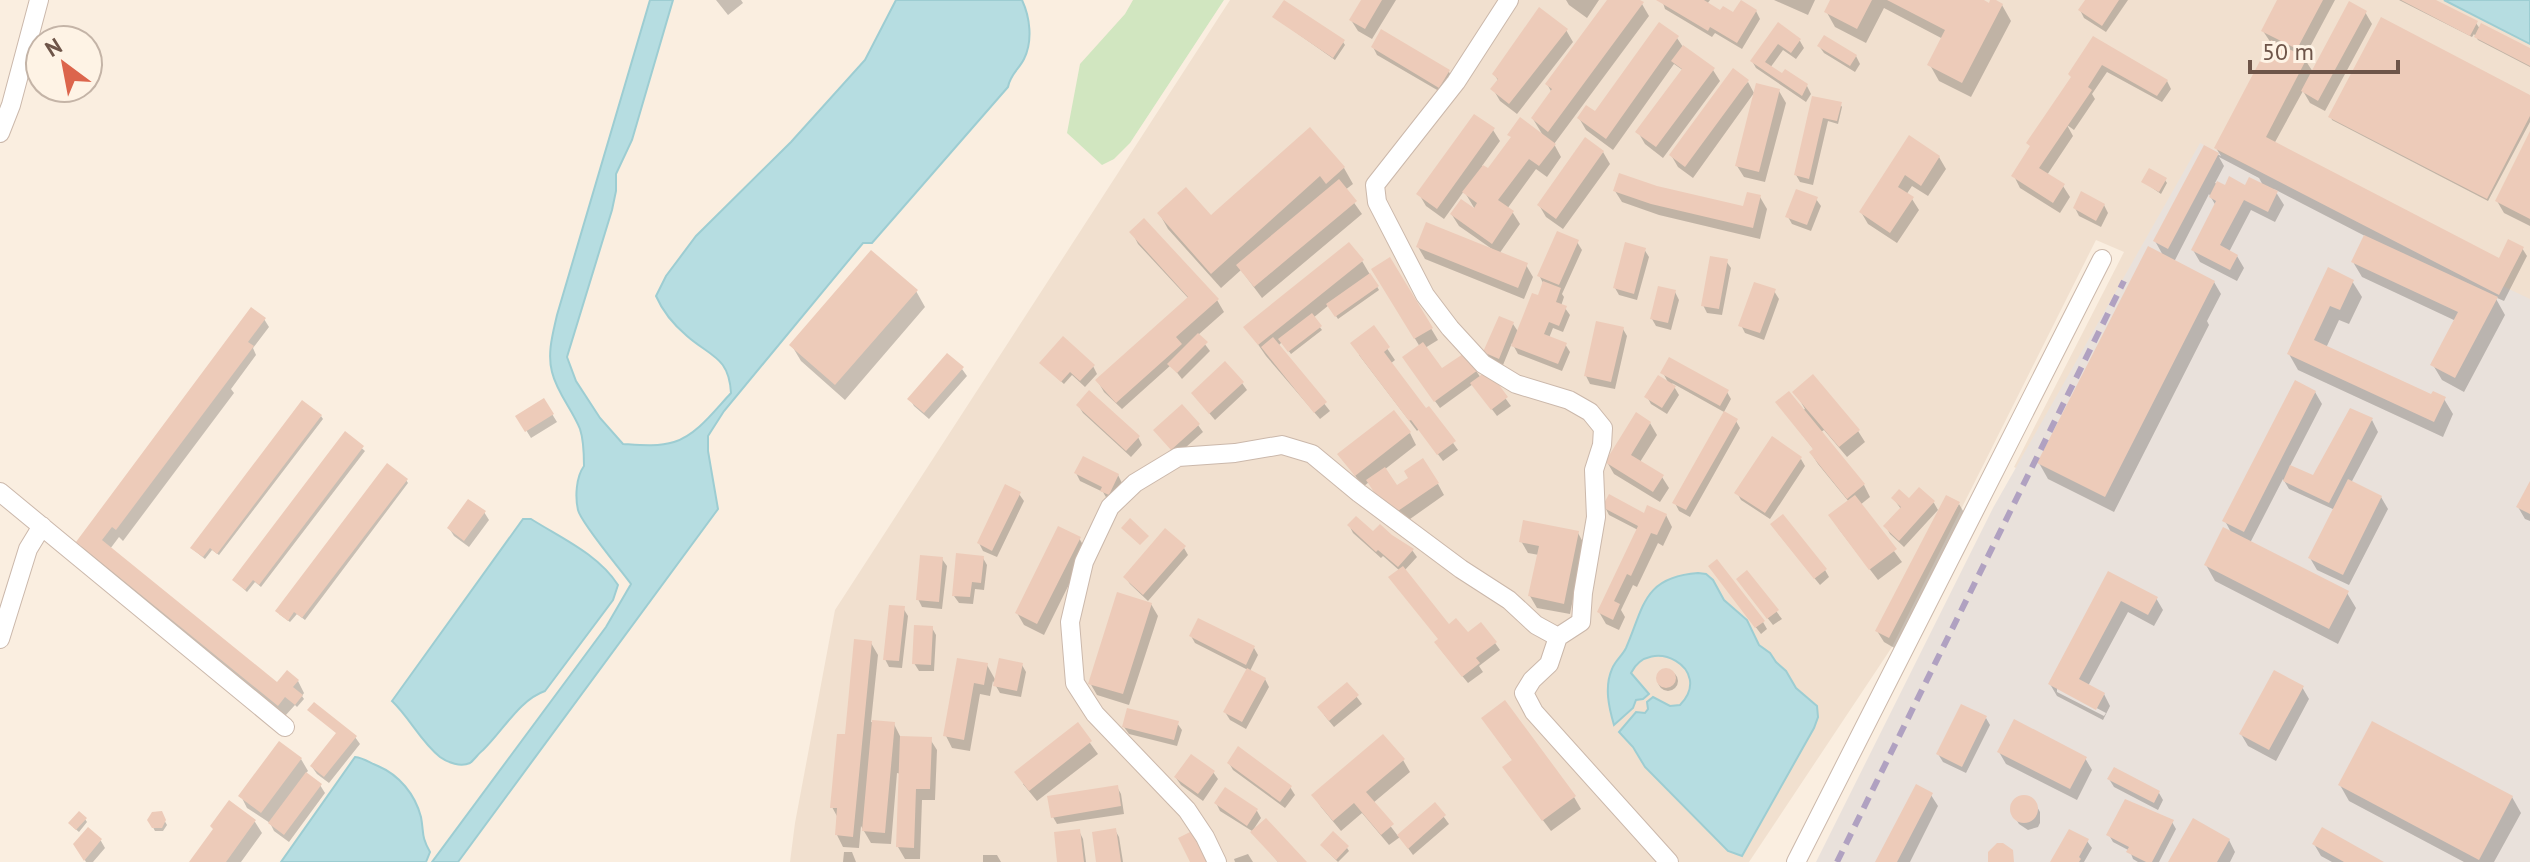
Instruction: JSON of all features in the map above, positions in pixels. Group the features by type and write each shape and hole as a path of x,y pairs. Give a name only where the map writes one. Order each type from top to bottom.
{"street":[{"path":"0,133 11,105 39,0"},
{"path":"1509,0 1456,82 1375,185 1377,202 1425,295 1483,364 1516,384 1569,400 1590,412 1603,428 1602,445 1594,470 1596,517 1581,622 1558,637 1549,664 1532,680 1524,693 1534,712 1669,862"},
{"path":"1796,862 2102,259"},
{"path":"1217,862 1187,810 1095,714 1075,683 1070,622 1084,562 1110,507 1135,483 1178,457 1235,453 1282,445 1312,454 1410,531 1509,600 1536,625 1558,637"},
{"path":"0,492 285,727"},
{"path":"0,639 28,549 42,526"}],"shaded area":[{"path":"1230,0 2530,0 2530,733 2014,467 2124,252 2096,240 1892,647 1749,862 790,862 835,610"},
{"path":"2200,143 2530,299 2530,862 1816,862 1993,508"}],"green space":[{"path":"1133,0 1224,0 1130,143 1114,159 1102,165 1067,133 1080,64 1125,14"}],"water":[{"path":"650,0 673,0 632,140 616,174 612,210 567,357 576,381 600,418 623,444 662,445 682,439 705,421 731,393 723,365 678,327 665,313 656,296 666,276 696,236 791,142 865,60 896,0 1022,0 1029,21 1029,45 1008,87 872,243 863,243 724,411 708,436 718,509 458,862 432,862 606,627 631,584 578,510 577,487 584,466 582,438 577,422 554,380 550,350 557,315"},
{"path":"2444,0 2530,0 2530,44"},
{"path":"523,519 531,519 578,548 600,564 618,585 613,600 545,691 527,701 470,763 455,764 433,751 392,701"},
{"path":"1706,574 1713,580 1724,600 1747,620 1759,645 1786,671 1796,688 1817,706 1818,717 1814,728 1742,856 1728,851 1645,767 1619,732 1636,712 1645,713 1647,702 1653,697 1670,706 1680,705 1689,692 1690,679 1685,669 1664,656 1652,656 1640,662 1631,673 1649,694 1636,700 1633,708 1614,725 1609,705 1608,683 1612,669 1626,648 1648,597 1666,581"},
{"path":"355,757 386,770 410,793 421,817 430,852 426,862 281,862"}],"building":[{"path":"1284,0 1345,40 1333,58 1272,17"},
{"path":"1361,0 1382,0 1365,29 1349,20"},
{"path":"1607,0 1644,2 1548,132 1531,118 1552,89 1545,84"},
{"path":"1656,0 1704,0 1720,10 1723,6 1733,12 1741,0 1757,10 1737,43 1710,27 1708,31"},
{"path":"1830,0 1872,0 1857,29 1824,12"},
{"path":"1887,0 1984,0 1989,3 1996,0 2003,4 1962,83 1927,65 1945,30"},
{"path":"2085,0 2119,0 2102,26 2078,10"},
{"path":"2277,0 2323,0 2297,49 2261,31"},
{"path":"2401,0 2436,0 2478,21 2470,36"},
{"path":"2349,1 2367,11 2318,101 2301,91"},
{"path":"1539,7 1568,29 1509,104 1490,89 1498,79 1492,74"},
{"path":"2381,17 2530,95 2530,116 2487,199 2328,117"},
{"path":"1659,22 1679,36 1606,139 1577,118 1586,105 1595,111"},
{"path":"1778,22 1801,39 1791,53 1778,44 1765,62 1782,73 1785,69 1808,84 1802,96 1750,61"},
{"path":"2481,23 2530,48 2530,66 2474,37"},
{"path":"1381,29 1450,70 1439,88 1371,47"},
{"path":"1824,35 1857,55 1850,66 1817,46"},
{"path":"2093,36 2168,80 2157,96 2102,65 2088,87 2092,90 2039,168 2065,184 2053,203 2011,176 2030,146 2026,143 2071,77 2068,74"},
{"path":"2271,40 2307,58 2266,137 2499,258 2508,239 2524,247 2499,295 2214,148"},
{"path":"1683,45 1715,68 1656,147 1635,132 1682,69 1671,61"},
{"path":"1733,68 1749,80 1685,167 1669,155"},
{"path":"1756,83 1780,89 1759,172 1735,166"},
{"path":"1812,96 1842,102 1837,121 1823,118 1809,179 1794,175"},
{"path":"1474,114 1495,128 1437,209 1416,194"},
{"path":"1520,117 1556,144 1539,166 1529,159 1498,200 1514,211 1492,244 1450,214 1461,199 1474,208 1477,203 1462,192 1483,165 1488,168 1511,137 1507,135"},
{"path":"1310,127 1345,167 1326,184 1320,176 1211,274 1157,213 1186,187 1211,215"},
{"path":"2530,131 2530,219 2495,201"},
{"path":"1909,135 1940,156 1921,186 1905,175 1898,187 1914,197 1890,233 1859,212"},
{"path":"1585,137 1604,151 1556,219 1537,205"},
{"path":"2204,145 2219,153 2168,249 2153,241"},
{"path":"2149,168 2167,178 2159,192 2141,182"},
{"path":"1619,173 1657,186 1743,206 1747,192 1761,195 1753,228 1651,204 1613,191"},
{"path":"2229,176 2245,185 2249,177 2278,191 2268,212 2244,200 2220,245 2238,255 2230,270 2191,250 2216,201 2209,197 2217,181 2225,185"},
{"path":"1339,179 1357,201 1254,287 1236,265"},
{"path":"1796,189 1818,197 1807,225 1785,217"},
{"path":"2081,191 2105,204 2096,221 2073,208"},
{"path":"1144,218 1219,299 1176,337 1182,344 1116,403 1095,380 1188,297 1129,232"},
{"path":"1426,222 1528,263 1518,288 1416,247"},
{"path":"1557,231 1579,240 1559,285 1537,276"},
{"path":"2364,235 2498,297 2455,378 2430,365 2458,312 2351,262"},
{"path":"1349,242 1364,260 1258,345 1243,327"},
{"path":"1625,242 1646,248 1634,294 1613,288"},
{"path":"2148,246 2215,281 2105,497 2037,463"},
{"path":"871,250 918,290 835,385 789,345"},
{"path":"1710,256 1728,259 1719,309 1701,306"},
{"path":"1390,257 1433,328 1414,339 1371,269"},
{"path":"2328,267 2354,280 2340,310 2330,306 2314,340 2431,394 2433,391 2446,397 2434,422 2287,354"},
{"path":"1370,273 1379,286 1335,317 1326,304"},
{"path":"1543,281 1561,288 1556,302 1567,306 1559,326 1549,322 1544,334 1567,343 1558,364 1511,346 1532,293 1538,295"},
{"path":"1754,282 1776,289 1760,333 1738,326"},
{"path":"1658,286 1676,290 1668,323 1650,319"},
{"path":"251,307 266,318 248,342 254,346 116,530 112,527 102,540 277,682 287,670 299,680 293,687 303,695 295,705 285,697 278,706 76,542"},
{"path":"1312,313 1322,326 1288,352 1278,339"},
{"path":"1499,316 1514,322 1499,359 1483,352"},
{"path":"1596,321 1624,327 1611,382 1584,376"},
{"path":"1374,325 1390,347 1384,352 1426,408 1429,406 1456,441 1437,455 1350,343"},
{"path":"1198,333 1208,342 1177,373 1167,364"},
{"path":"1063,336 1095,365 1080,381 1070,372 1061,382 1039,363"},
{"path":"1273,337 1327,402 1314,413 1261,347"},
{"path":"1423,342 1442,368 1466,352 1478,370 1434,402 1402,357"},
{"path":"947,353 964,367 924,413 907,399"},
{"path":"1669,357 1729,390 1720,406 1660,373"},
{"path":"1225,361 1244,382 1209,414 1191,393"},
{"path":"1488,370 1508,397 1491,410 1470,383"},
{"path":"1813,374 1860,430 1839,447 1792,392"},
{"path":"1658,375 1676,386 1662,408 1644,397"},
{"path":"2295,380 2316,391 2244,532 2222,521"},
{"path":"1089,390 1140,436 1126,451 1076,405"},
{"path":"1789,391 1865,484 1847,499 1809,452 1813,449 1775,402"},
{"path":"544,398 554,414 525,432 515,416"},
{"path":"302,400 322,415 217,554 210,548 203,557 190,548"},
{"path":"1182,404 1200,424 1171,450 1153,430"},
{"path":"2350,408 2373,418 2329,503 2283,481 2290,465 2313,475"},
{"path":"1394,410 1411,432 1355,476 1337,454"},
{"path":"1724,411 1738,419 1686,510 1672,503"},
{"path":"1636,412 1651,422 1631,455 1664,475 1653,492 1605,462"},
{"path":"345,431 364,446 259,585 253,580 245,590 232,580"},
{"path":"1772,436 1802,457 1765,513 1734,493"},
{"path":"1083,456 1119,474 1109,495 1100,491 1102,487 1074,473"},
{"path":"1423,458 1439,483 1395,513 1378,498 1366,480 1385,467 1397,485 1408,478 1404,471"},
{"path":"387,463 408,479 302,618 294,612 288,621 275,611"},
{"path":"2348,479 2382,496 2343,575 2308,558"},
{"path":"2530,481 2530,514 2516,507"},
{"path":"1005,484 1021,492 992,551 977,543"},
{"path":"1919,487 1935,501 1899,541 1883,526 1901,507 1891,498 1899,489 1909,498"},
{"path":"1609,494 1644,513 1647,505 1667,514 1657,535 1651,533 1631,576 1627,574 1614,601 1620,604 1613,620 1597,612 1638,526 1602,507"},
{"path":"1855,495 1897,549 1869,570 1828,515"},
{"path":"1946,495 1960,502 1889,638 1875,631"},
{"path":"468,499 486,511 464,541 447,528"},
{"path":"1783,514 1827,569 1814,579 1770,524"},
{"path":"1356,516 1373,531 1380,524 1414,549 1398,567 1378,550 1376,552 1347,525"},
{"path":"1130,518 1149,536 1140,545 1121,528"},
{"path":"1523,520 1579,531 1564,604 1528,596 1539,546 1519,542"},
{"path":"1058,526 1081,537 1037,624 1015,613"},
{"path":"2223,527 2349,591 2329,629 2204,565"},
{"path":"1165,528 1186,546 1143,595 1123,577"},
{"path":"956,553 984,556 981,583 972,582 970,597 952,596"},
{"path":"920,555 943,557 939,602 916,600"},
{"path":"1717,559 1765,621 1755,628 1708,566"},
{"path":"1403,566 1449,624 1456,618 1468,632 1481,622 1497,642 1476,658 1480,663 1462,677 1434,642 1438,639 1388,577"},
{"path":"1747,570 1779,610 1767,619 1736,579"},
{"path":"2108,571 2158,597 2148,615 2121,601 2079,679 2105,693 2096,710 2048,684"},
{"path":"1117,592 1152,603 1123,694 1088,684"},
{"path":"889,605 905,606 899,661 883,660"},
{"path":"1198,618 1255,646 1246,665 1189,636"},
{"path":"914,625 933,626 931,665 912,664"},
{"path":"854,639 872,641 853,837 835,835 837,808 830,808 837,734 845,734"},
{"path":"957,658 988,663 984,685 974,683 964,740 943,736"},
{"path":"999,658 1023,663 1017,691 993,686"},
{"path":"1247,668 1266,678 1242,722 1223,712"},
{"path":"1666,668 1673,671 1676,678 1673,685 1666,688 1659,685 1656,678 1659,671"},
{"path":"2274,670 2304,686 2269,750 2239,734"},
{"path":"1347,682 1359,695 1329,721 1317,707"},
{"path":"1505,700 1576,796 1542,821 1502,767 1512,760 1481,718"},
{"path":"314,702 357,736 324,777 310,766 336,733 307,710"},
{"path":"1961,704 1987,716 1962,767 1936,754"},
{"path":"1127,708 1179,721 1174,740 1122,727"},
{"path":"2014,719 2087,757 2070,789 1997,752"},
{"path":"872,720 895,722 885,833 862,831"},
{"path":"2372,721 2513,796 2479,860 2338,785"},
{"path":"1078,722 1092,741 1029,791 1014,772"},
{"path":"1383,734 1405,759 1366,792 1394,824 1381,835 1354,803 1333,821 1311,795"},
{"path":"900,736 932,737 930,789 916,789 914,848 896,847"},
{"path":"279,741 302,758 261,813 238,796"},
{"path":"1238,746 1292,786 1280,802 1227,763"},
{"path":"1191,754 1215,771 1198,794 1174,777"},
{"path":"2114,767 2160,791 2154,803 2107,779"},
{"path":"306,772 322,784 284,835 268,823"},
{"path":"1916,784 1933,793 1897,862 1875,862"},
{"path":"1118,785 1121,806 1051,818 1047,796"},
{"path":"1225,787 1258,809 1247,826 1214,803"},
{"path":"2024,795 2034,799 2038,809 2034,819 2024,823 2014,819 2010,809 2014,799"},
{"path":"2125,799 2174,820 2152,862 2126,852 2129,847 2106,835"},
{"path":"229,800 256,820 226,862 189,862 213,829 210,826"},
{"path":"1435,802 1446,815 1408,849 1397,835"},
{"path":"79,811 87,818 76,830 68,823"},
{"path":"162,811 166,820 162,828 152,828 147,820 152,812"},
{"path":"1266,818 1307,862 1278,862 1250,832"},
{"path":"2193,818 2230,839 2217,862 2168,862"},
{"path":"88,827 102,839 84,861 73,844"},
{"path":"2322,827 2384,862 2344,862 2312,844"},
{"path":"1116,828 1121,862 1096,862 1092,832"},
{"path":"1080,829 1084,862 1057,862 1054,832"},
{"path":"2069,829 2089,839 2079,857 2081,859 2079,862 2050,862"},
{"path":"1192,831 1207,862 1190,862 1178,838"},
{"path":"1333,831 1349,846 1336,860 1320,845"},
{"path":"1997,843 2003,843 2013,850 2014,862 1988,862 1988,852"}],"railway":[{"path":"1837,862 2124,281"}]}
